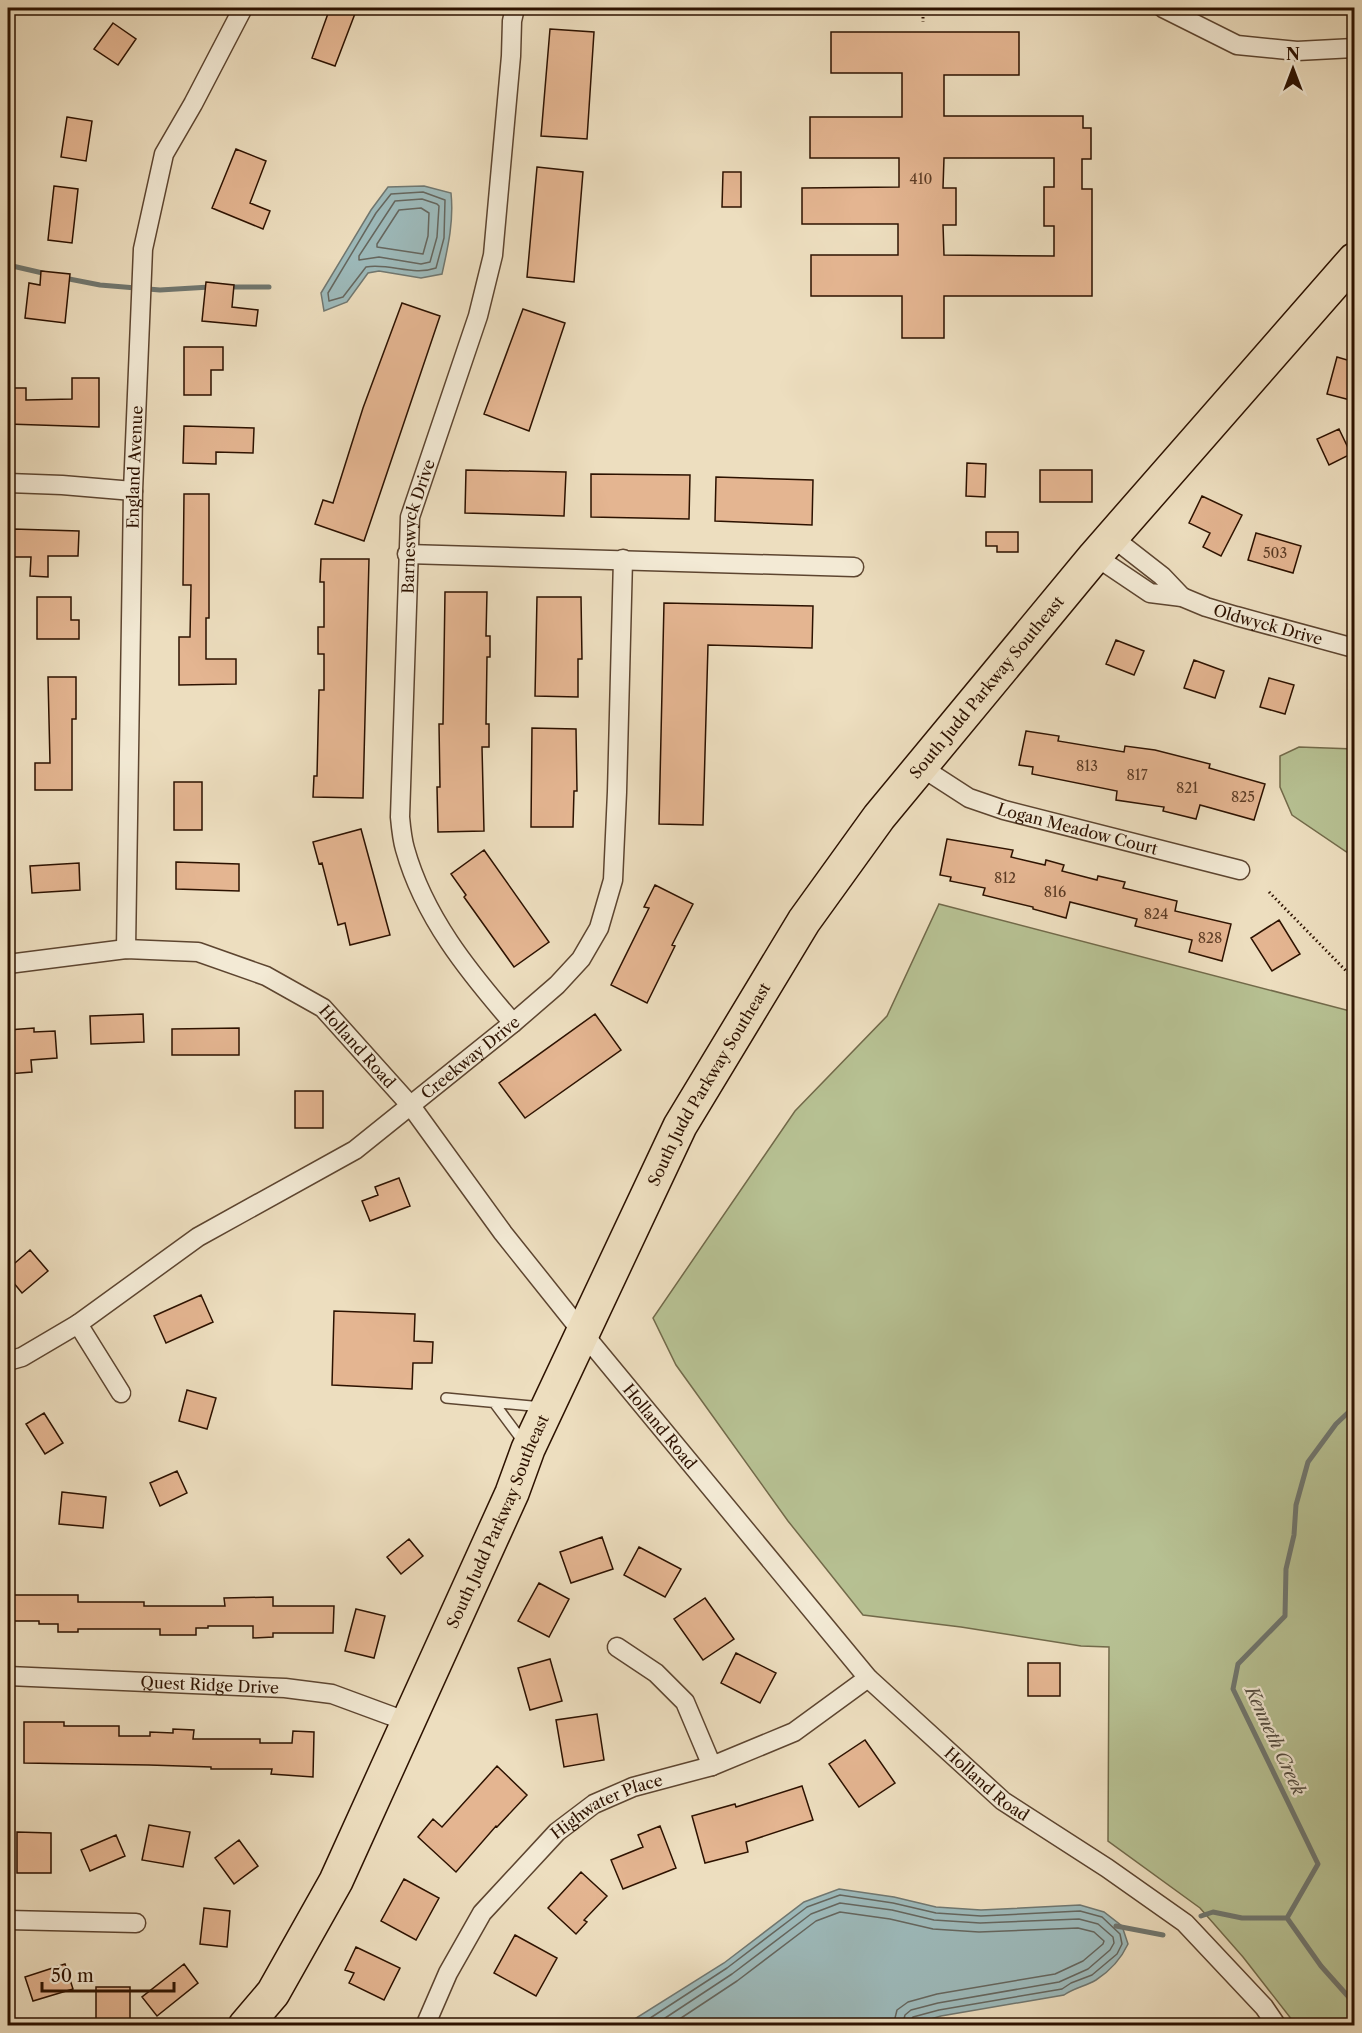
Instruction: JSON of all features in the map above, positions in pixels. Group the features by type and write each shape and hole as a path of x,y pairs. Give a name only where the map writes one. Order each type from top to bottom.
{"highway":[{"name":"South Judd Parkway Southeast","path":"245,2025 273,1993 336,1881 512,1493 547,1407 680,1126 804,921 879,818 1104,547 1354,260"}],"street":[{"name":"England Avenue","path":"126,950 133,491 143,249 164,154 243,8"},
{"name":"Barneswyck Drive","path":"513,1023 454,952 425,902 405,849 400,818 410,517 478,316 493,255 511,56 512,21 515,8"},
{"path":"1162,8 1237,45 1297,51 1354,48"},
{"path":"8,483 133,491"},
{"name":"Oldwyck Drive","path":"1104,547 1150,593 1182,597 1236,616 1354,648"},
{"name":"Oldwyck Drive","path":"1104,547 1162,576 1182,597"},
{"path":"407,554 854,567"},
{"name":"Creekway Drive","path":"8,1361 22,1357 78,1324 198,1237 355,1150 513,1023 557,985 581,959 599,928 612,880 617,792 623,559"},
{"name":"Logan Meadow Court","path":"921,767 969,798 1004,810 1240,870"},
{"name":"Holland Road","path":"8,964 126,950 198,952 266,976 322,1008 411,1106 503,1233 582,1332 868,1678 1004,1801 1107,1868 1185,1923 1264,2007 1277,2025"},
{"path":"78,1324 121,1393"},
{"path":"616,1647 656,1672 685,1702 712,1766"},
{"name":"Quest Ridge Drive","path":"8,1676 285,1688 332,1694 408,1722"},
{"name":"Highwater Place","path":"425,2025 448,1973 482,1913 557,1832 594,1804 633,1787 712,1766 794,1732 868,1678"},
{"path":"8,1920 136,1923"}],"lane":[{"path":"446,1398 547,1407"},
{"path":"495,1404 528,1449"}],"path":[{"path":"923,8 923,22"},
{"path":"1269,892 1354,979"}],"green space":[{"path":"1299,747 1354,749 1354,857 1292,815 1280,787 1280,756"},
{"path":"939,904 1354,1012 1354,2025 1296,2025 1243,1957 1200,1908 1108,1841 1109,1647 1081,1646 961,1627 863,1615 788,1521 676,1365 653,1318 795,1111 887,1016"}],"water":[{"path":"424,186 451,193 451,224 442,274 421,278 379,271 368,273 347,302 324,311 321,293 371,210 388,187"},
{"path":"839,1889 894,1897 936,1907 981,1910 1080,1905 1104,1912 1122,1926 1128,1944 1106,1973 1064,1995 941,2016 910,2025 625,2025 724,1963 804,1902"}],"building":[{"path":"330,8 356,11 335,66 312,58"},
{"path":"113,23 136,39 118,65 94,49"},
{"path":"550,29 594,32 587,139 541,136"},
{"path":"831,32 1019,32 1019,75 944,75 944,116 1083,116 1083,128 1091,128 1091,159 1082,159 1082,189 1092,189 1092,296 944,296 944,338 902,338 902,296 811,296 811,255 898,255 898,224 802,224 802,188 899,187 899,158 810,158 810,117 902,117 902,73 831,73","holes":["944,158 1054,158 1054,187 1044,187 1044,226 1054,226 1054,256 944,255 943,225 956,225 956,188 943,188"]},
{"path":"67,117 92,121 86,161 61,157"},
{"path":"236,149 266,161 250,203 270,211 263,229 212,208"},
{"path":"537,167 583,172 574,282 527,277"},
{"path":"723,172 741,172 741,207 722,207"},
{"path":"54,186 78,189 72,243 48,240"},
{"path":"41,271 70,274 65,323 25,318 29,283 40,285"},
{"path":"206,282 234,285 232,307 258,310 256,326 202,321"},
{"path":"402,303 440,316 364,541 315,524 323,500 333,503 363,408"},
{"path":"523,309 565,323 529,431 484,414"},
{"path":"184,347 223,347 223,370 211,370 211,395 184,395"},
{"path":"1337,357 1354,362 1354,401 1327,394"},
{"path":"72,378 99,378 99,427 8,424 8,388 26,388 26,400 72,399"},
{"path":"184,426 254,428 253,453 216,452 216,464 183,463"},
{"path":"1339,429 1351,454 1329,465 1317,439"},
{"path":"967,463 986,464 985,497 966,496"},
{"path":"466,470 566,472 564,516 465,513"},
{"path":"1040,470 1092,470 1092,502 1040,502"},
{"path":"591,474 690,475 689,519 591,517"},
{"path":"716,477 813,480 812,525 715,521"},
{"path":"184,494 209,494 209,618 206,618 206,659 236,659 236,684 179,685 179,637 190,637 191,585 183,585"},
{"path":"1202,496 1242,515 1221,556 1203,547 1210,533 1189,523"},
{"path":"13,529 79,531 78,556 48,556 48,577 30,576 31,557 12,557"},
{"path":"986,532 1018,532 1018,552 997,552 997,546 986,546"},
{"path":"1256,533 1301,546 1293,573 1248,560"},
{"path":"321,559 369,559 363,798 313,797 314,776 317,776 319,690 324,690 324,654 318,654 318,627 324,627 324,582 320,582"},
{"path":"445,592 487,592 486,636 490,636 490,657 487,657 486,724 489,724 489,747 482,747 484,831 438,832 437,787 440,787 439,724 443,724"},
{"path":"37,597 71,597 71,620 79,620 79,639 37,639"},
{"path":"537,597 581,597 582,659 578,659 578,697 535,696"},
{"path":"664,603 813,606 812,648 708,645 703,825 659,824"},
{"path":"1116,640 1144,651 1134,675 1106,664"},
{"path":"1194,660 1224,671 1215,698 1184,688"},
{"path":"48,677 76,677 76,719 72,719 72,790 35,790 35,763 50,763"},
{"path":"1269,678 1294,685 1285,714 1260,707"},
{"path":"532,728 576,729 577,791 574,791 573,827 531,827"},
{"path":"1026,731 1059,736 1058,741 1124,752 1125,746 1155,750 1210,764 1209,768 1265,784 1254,820 1200,805 1196,819 1163,811 1164,807 1116,800 1117,791 1032,774 1033,767 1019,765"},
{"path":"174,782 202,782 202,830 174,830"},
{"path":"361,829 390,935 350,945 345,923 338,925 322,863 319,864 313,842"},
{"path":"947,839 1013,850 1011,857 1045,865 1046,860 1064,865 1062,871 1097,880 1098,876 1125,882 1123,888 1177,901 1175,911 1231,924 1222,961 1189,952 1192,940 1135,926 1137,919 1070,902 1066,918 983,895 985,888 950,881 951,877 940,875"},
{"path":"484,850 549,942 514,967 464,897 466,895 451,874"},
{"path":"176,862 239,864 239,891 176,889"},
{"path":"79,863 80,890 32,893 30,866"},
{"path":"655,885 693,904 647,1003 611,985 649,908 644,907"},
{"path":"1279,920 1300,954 1272,971 1251,938"},
{"path":"143,1014 144,1042 91,1044 90,1016"},
{"path":"595,1014 621,1050 525,1118 499,1083"},
{"path":"34,1028 34,1032 55,1031 57,1058 31,1060 32,1072 8,1074 8,1030"},
{"path":"239,1028 239,1055 172,1055 172,1029"},
{"path":"295,1091 323,1091 323,1128 295,1128"},
{"path":"399,1178 410,1206 370,1221 362,1201 378,1195 375,1187"},
{"path":"30,1250 48,1271 22,1293 8,1276 8,1269"},
{"path":"201,1295 213,1322 166,1343 154,1316"},
{"path":"334,1311 415,1314 414,1341 433,1342 432,1363 413,1363 412,1389 332,1385"},
{"path":"187,1390 216,1398 207,1429 179,1421"},
{"path":"44,1413 63,1443 45,1454 26,1424"},
{"path":"177,1471 187,1493 160,1506 150,1483"},
{"path":"62,1492 106,1497 103,1528 59,1524"},
{"path":"602,1537 613,1569 571,1583 560,1552"},
{"path":"409,1539 423,1556 401,1574 387,1557"},
{"path":"639,1547 681,1569 665,1597 624,1575"},
{"path":"539,1583 569,1599 549,1637 518,1621"},
{"path":"8,1595 78,1595 78,1602 144,1602 144,1606 225,1606 224,1598 273,1597 273,1606 334,1606 333,1633 273,1633 273,1637 253,1638 253,1626 208,1626 208,1628 196,1628 196,1635 160,1635 160,1629 78,1629 78,1632 58,1632 58,1624 39,1624 39,1621 8,1621"},
{"path":"705,1598 734,1639 703,1660 674,1619"},
{"path":"356,1609 385,1616 374,1658 345,1651"},
{"path":"736,1653 776,1673 760,1703 721,1683"},
{"path":"550,1659 562,1701 530,1710 518,1668"},
{"path":"1028,1663 1060,1663 1060,1696 1028,1696"},
{"path":"597,1714 604,1760 564,1767 556,1720"},
{"path":"24,1722 64,1722 64,1726 119,1726 119,1736 150,1736 150,1732 173,1733 173,1729 194,1730 193,1739 260,1739 260,1743 292,1743 293,1731 314,1732 313,1777 271,1774 272,1769 24,1763"},
{"path":"865,1740 895,1783 859,1807 829,1764"},
{"path":"497,1766 527,1795 456,1872 418,1837 433,1819 442,1827"},
{"path":"802,1786 813,1820 746,1842 748,1852 705,1863 692,1816 735,1804 736,1807"},
{"path":"149,1825 190,1832 183,1867 142,1860"},
{"path":"660,1826 676,1868 623,1889 611,1860 643,1847 638,1835"},
{"path":"17,1832 51,1833 51,1873 17,1873"},
{"path":"116,1835 125,1856 90,1871 81,1850"},
{"path":"239,1840 258,1866 234,1884 215,1858"},
{"path":"581,1872 607,1896 584,1920 587,1922 576,1934 548,1908"},
{"path":"404,1879 439,1898 416,1940 381,1921"},
{"path":"204,1908 230,1911 227,1947 200,1944"},
{"path":"515,1935 557,1958 536,1996 494,1973"},
{"path":"356,1947 400,1968 384,2000 349,1983 354,1973 345,1970"},
{"path":"65,1964 73,1989 33,2001 25,1977"},
{"path":"184,1964 198,1983 157,2016 142,1997"},
{"path":"96,1987 130,1987 130,2020 96,2020"}],"waterway":[{"path":"8,265 47,274"},
{"path":"64,278 100,285 160,290 210,287"},
{"path":"228,287 269,287"},
{"name":"Kenneth Creek","path":"1201,1916 1213,1912 1242,1918 1287,1918 1318,1864 1233,1689 1238,1664 1285,1616 1286,1569 1294,1535 1296,1505 1308,1462 1336,1424 1354,1407"},
{"path":"1287,1918 1321,1966 1354,2003"},
{"name":"Kenneth Creek","path":"1116,1926 1163,1935"}]}
